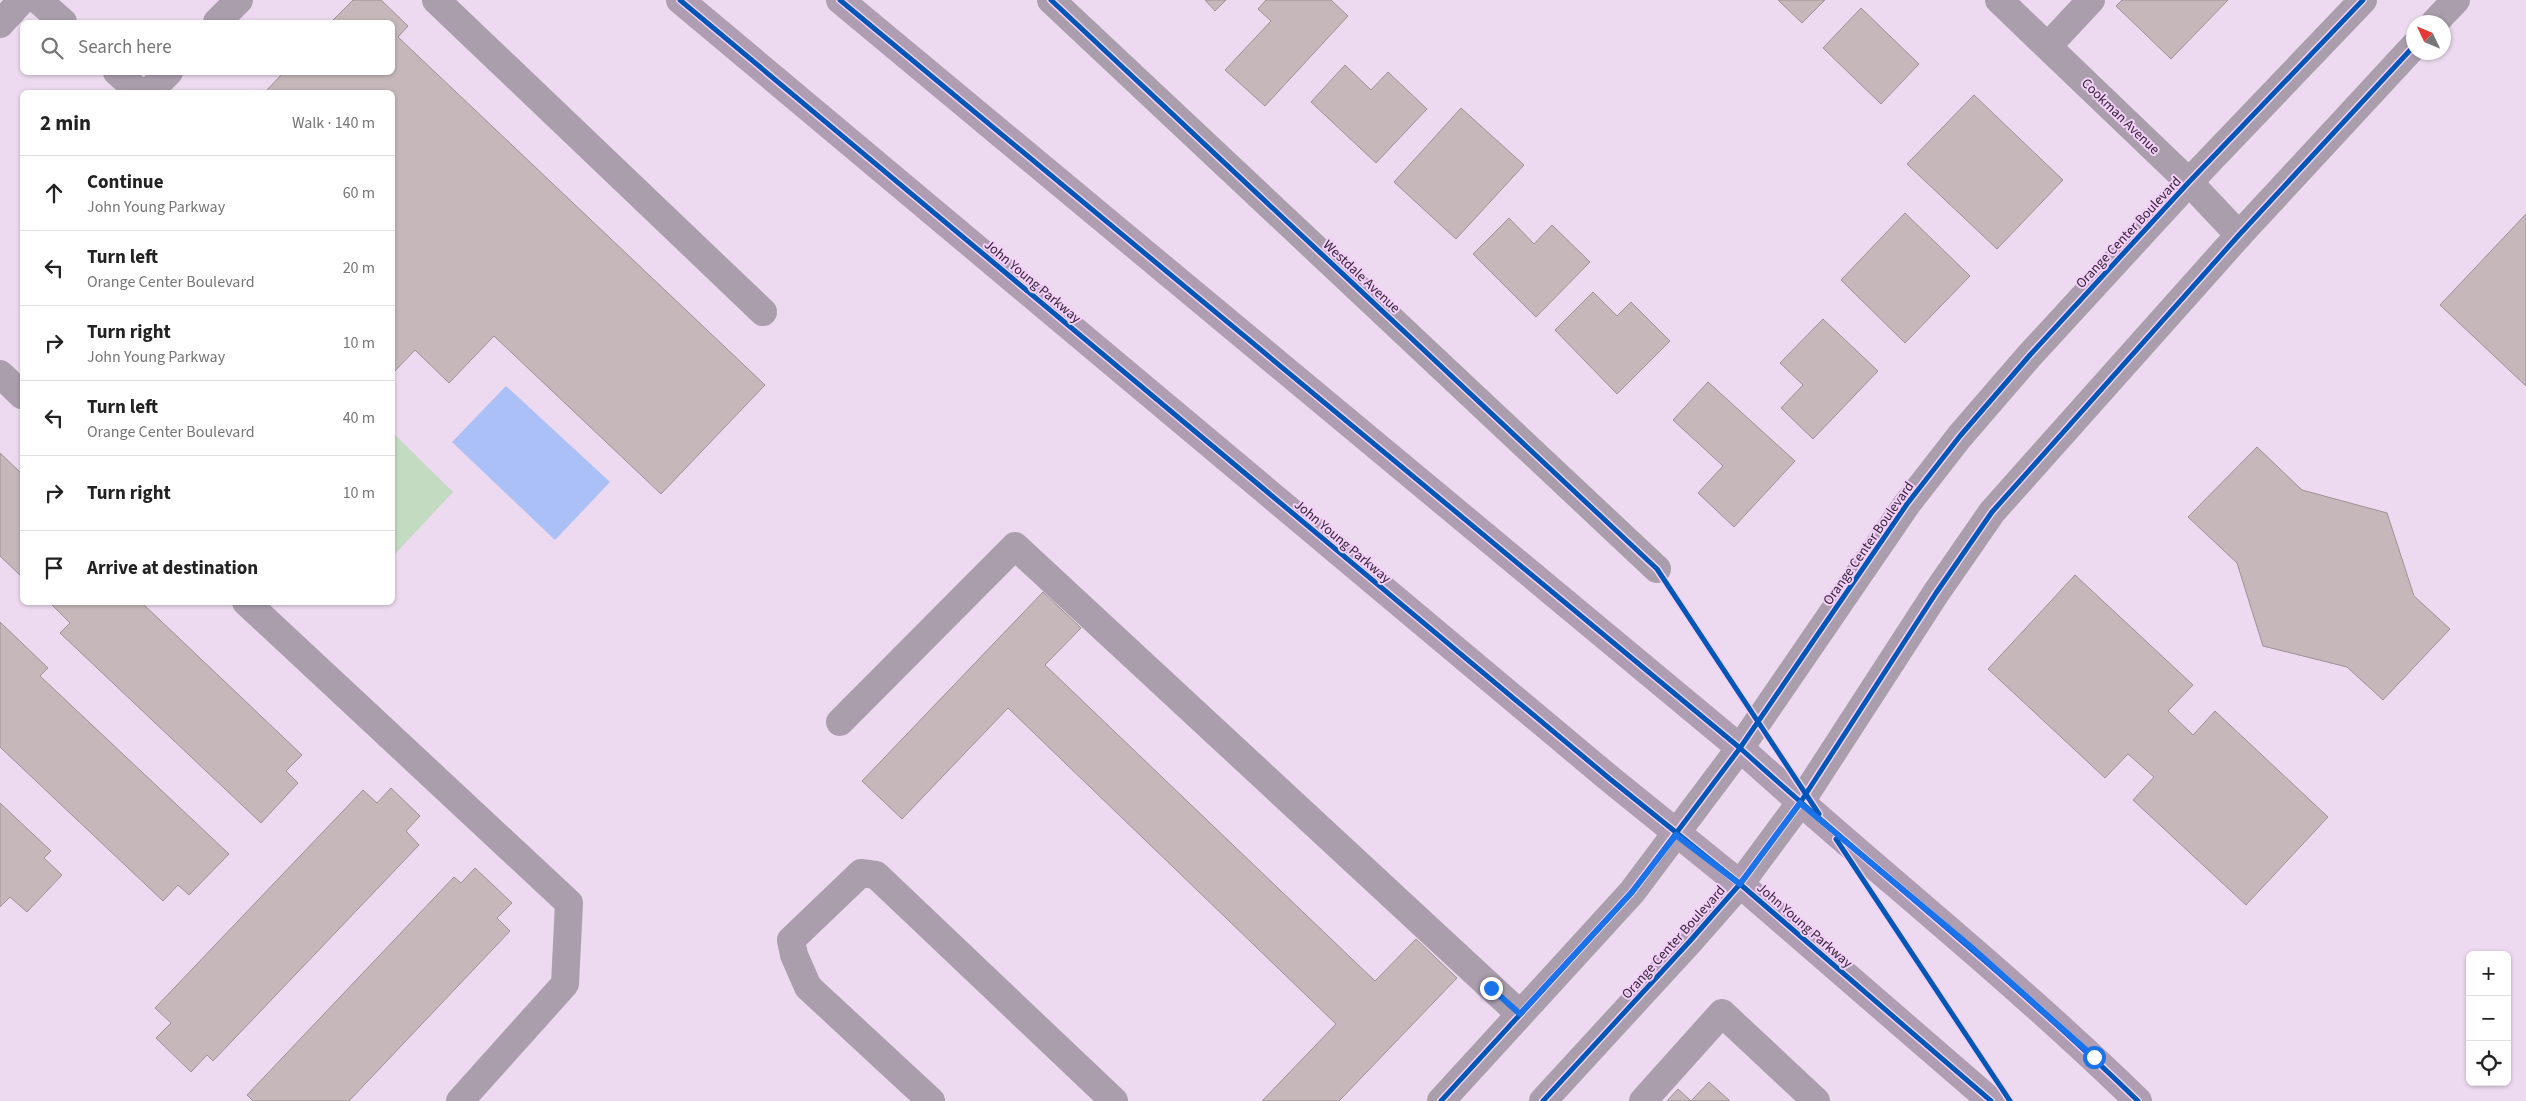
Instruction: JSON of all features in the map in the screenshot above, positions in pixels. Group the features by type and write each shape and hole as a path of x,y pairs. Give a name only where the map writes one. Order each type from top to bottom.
{"main road":[{"name":"John Young Parkway","path":"680,0 1676,835 1740,884 1991,1101"},
{"path":"840,0 1740,748 1800,803 1971,947 2094,1057 2138,1101"}],"street":[{"path":"0,24 22,0"},
{"path":"38,0 61,20"},
{"path":"219,20 239,0"},
{"path":"436,0 763,312"},
{"name":"Westdale Avenue","path":"1051,0 1657,569"},
{"name":"Cookman Avenue","path":"1999,0 2189,182 2239,235"},
{"path":"2048,46 2091,0"},
{"name":"Orange Center Boulevard","path":"1440,1101 1632,892 1740,748 1907,504 1960,436 2030,354 2189,182 2363,0"},
{"path":"2442,15 2456,0"},
{"name":"Orange Center Boulevard","path":"1544,1101 1740,884 1800,803 1936,593 1992,512 2239,235 2406,55"},
{"path":"120,75 137,90"},
{"path":"151,90 166,75"},
{"path":"0,374 20,393"},
{"path":"840,722 1015,546 1520,1014"},
{"path":"249,605 569,903 565,984 460,1101"},
{"path":"931,1101 808,987 794,955 791,940 861,873 876,875 1114,1101"},
{"path":"1643,1101 1722,1013 1816,1101"}],"green space":[{"path":"395,435 453,492 395,554"}],"water":[{"path":"506,386 610,482 555,540 452,442"}],"building":[{"path":"353,0 381,0 408,26 398,37 765,385 661,494 494,336 449,383 415,350 395,371 395,90 267,90 281,75 395,75 395,20 333,20"},
{"path":"1205,0 1226,0 1215,11"},
{"path":"1266,0 1331,0 1348,16 1265,106 1225,70 1271,21 1258,9"},
{"path":"1778,0 1825,0 1802,23"},
{"path":"2122,0 2228,0 2171,59 2116,6"},
{"path":"1861,8 1919,64 1881,104 1823,48"},
{"path":"1345,65 1371,90 1388,72 1427,109 1376,163 1311,102"},
{"path":"1974,95 2063,180 1997,249 1907,164"},
{"path":"1461,108 1524,165 1456,239 1394,182"},
{"path":"1905,213 1970,276 1905,343 1841,280"},
{"path":"2526,214 2526,386 2440,305"},
{"path":"1509,218 1534,244 1552,225 1590,262 1536,317 1473,254"},
{"path":"1593,292 1617,316 1631,302 1670,341 1617,394 1555,330"},
{"path":"1823,319 1878,371 1813,439 1781,408 1803,385 1780,363"},
{"path":"1708,382 1795,461 1734,527 1698,493 1723,466 1673,420"},
{"path":"2257,447 2302,490 2387,513 2414,596 2450,629 2383,700 2347,667 2263,646 2237,563 2188,517"},
{"path":"0,453 20,472 20,575 0,556"},
{"path":"2075,575 2193,685 2168,711 2193,735 2215,711 2328,817 2246,905 2133,800 2154,777 2128,754 2105,778 1988,669"},
{"path":"1043,592 1081,628 1045,665 1375,981 1416,939 1457,978 1339,1101 1262,1101 1336,1024 1008,708 902,819 862,781"},
{"path":"52,605 144,605 302,755 286,771 298,783 261,823 60,633 70,623"},
{"path":"0,622 48,668 40,676 229,854 189,895 178,885 163,901 0,747"},
{"path":"391,788 420,816 406,831 419,845 213,1061 207,1055 191,1072 156,1038 171,1023 155,1008 363,790 377,803"},
{"path":"0,803 51,851 44,858 62,875 27,912 10,897 0,907"},
{"path":"475,868 512,903 497,918 510,931 349,1101 253,1101 247,1095 454,877 461,883"},
{"path":"1709,1082 1730,1101 1691,1101"},
{"path":"1678,1089 1691,1101 1667,1101"}],"cycle path":[{"path":"680,0 1610,779 1740,884 1991,1101"},
{"path":"840,0 1740,748 2041,1010 2138,1101"},
{"path":"1051,0 1657,569 1819,814"},
{"path":"1441,1101 1632,892 1740,748 1907,504 1960,436 2030,355 2189,182 2363,0"},
{"path":"1543,1101 1740,884 1800,803 1936,593 1992,512 2239,235 2406,55"},
{"path":"1836,839 2010,1101"}],"route":[{"path":"1491,988 1520,1014 1632,892 1676,835 1740,884 1800,803 1971,947 2094,1057"}]}
